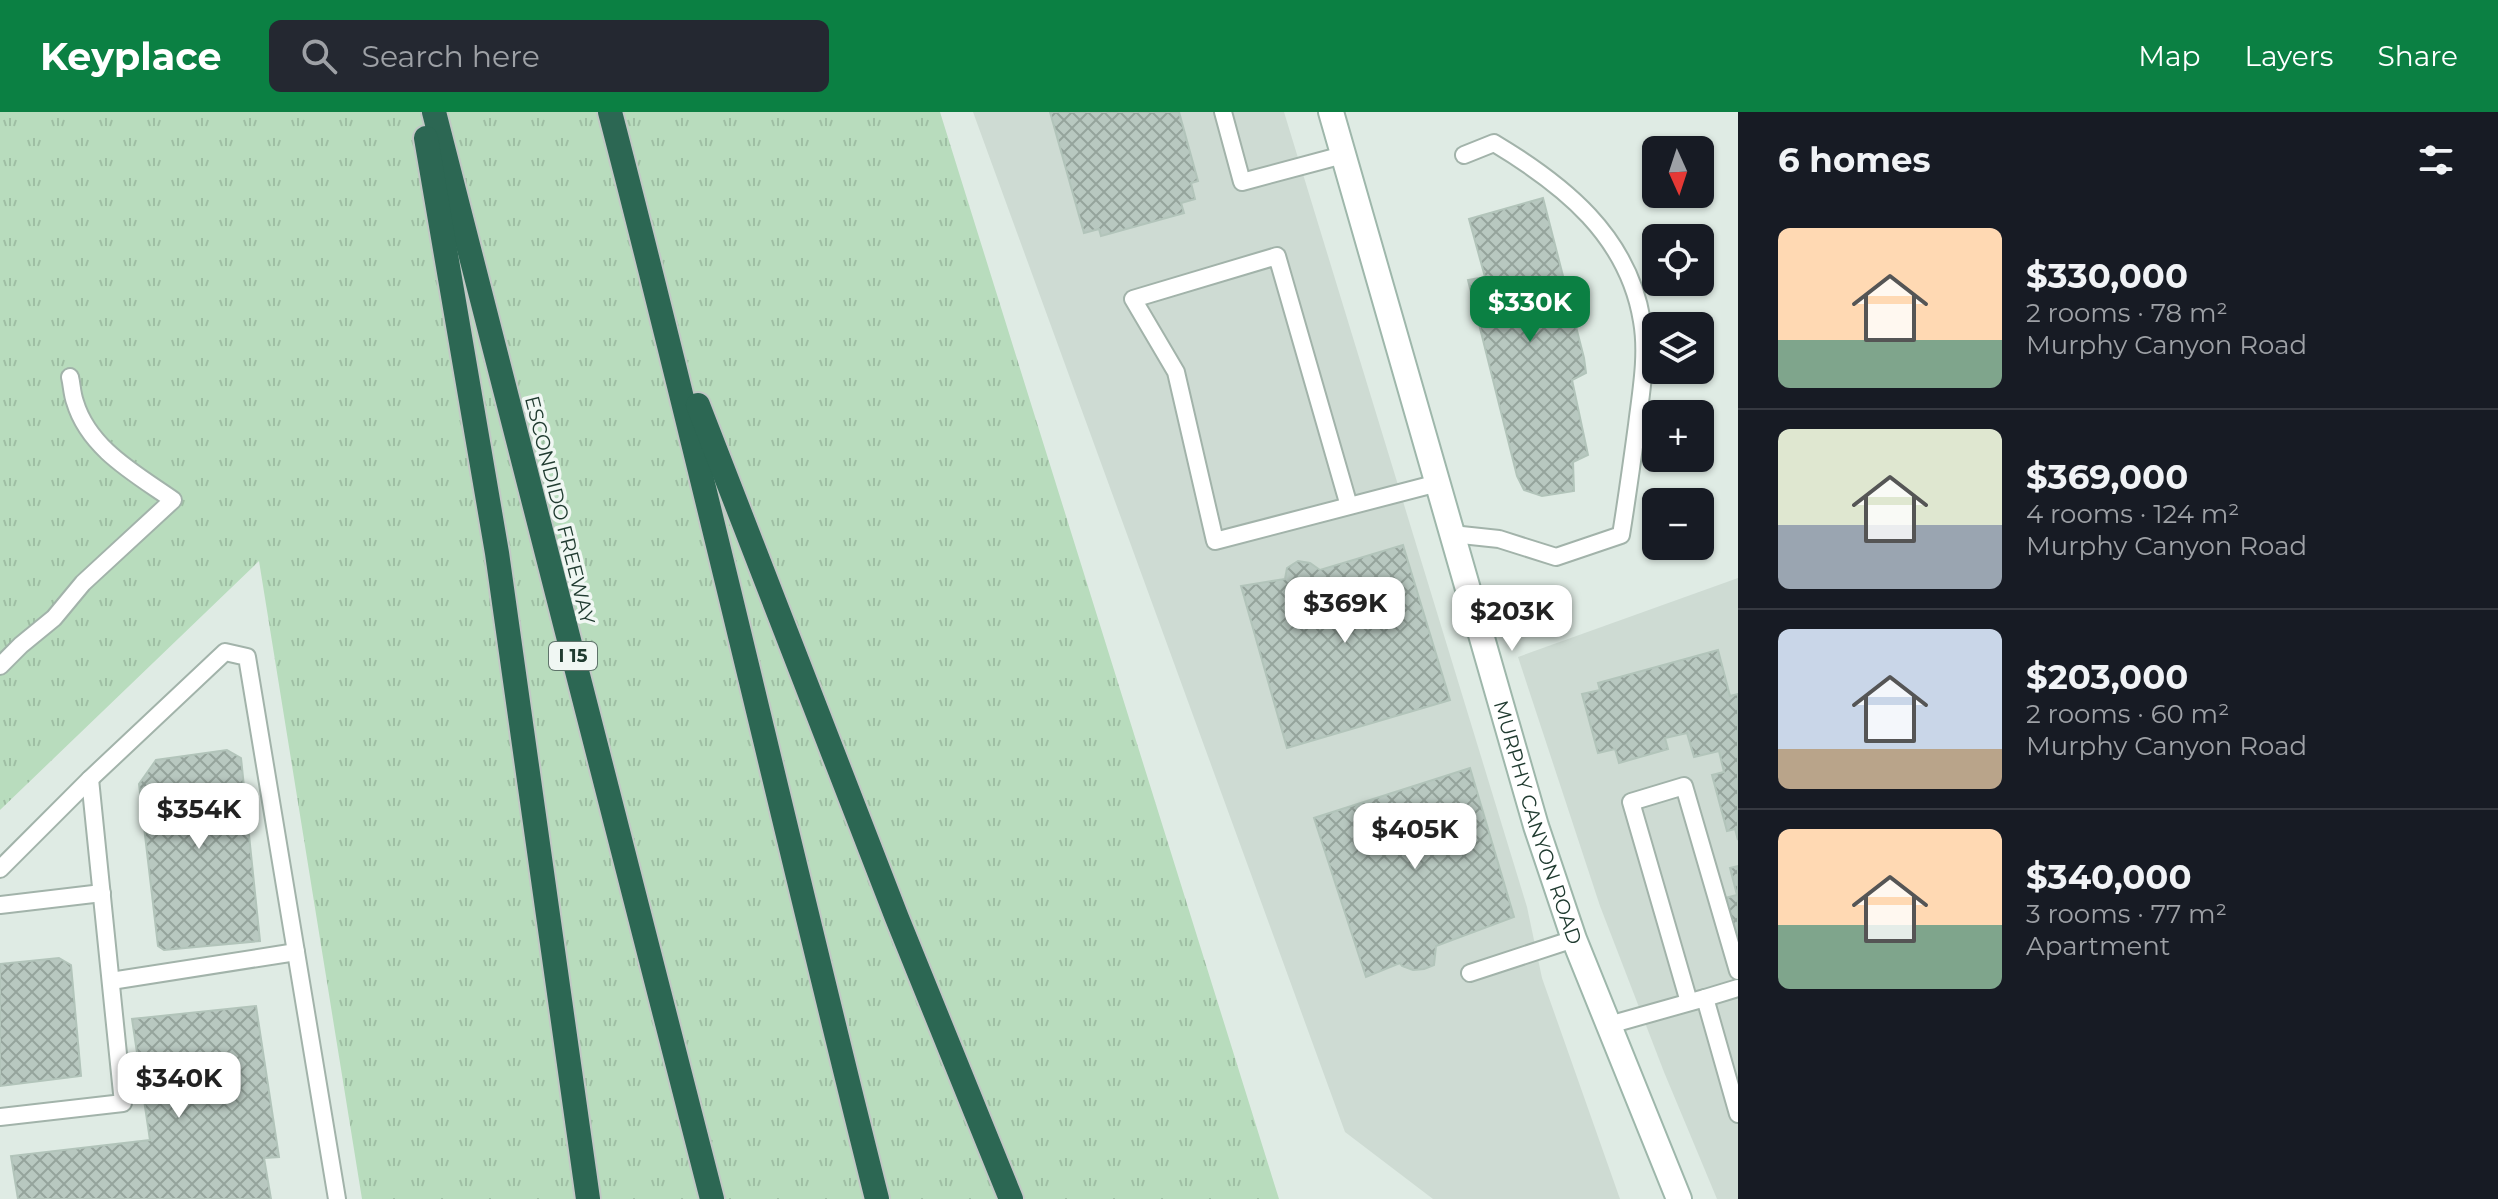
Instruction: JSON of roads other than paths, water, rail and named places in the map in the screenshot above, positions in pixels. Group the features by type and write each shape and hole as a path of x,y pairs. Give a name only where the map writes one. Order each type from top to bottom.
{"highway":[{"path":"421,112 497,553 588,1199"},
{"name":"ESCONDIDO FREEWAY","path":"434,112 712,1199"},
{"path":"610,112 664,317 877,1199"},
{"path":"664,317 897,918 1011,1199"}],"main road":[{"name":"MURPHY CANYON ROAD","path":"1331,112 1536,826 1574,939 1679,1199"}],"lane":[{"path":"1223,112 1242,182 1343,155"},
{"path":"1452,534 1499,539 1556,557 1621,535 1643,379 1643,323 1632,280 1610,239 1581,206 1533,166 1494,143 1464,155"},
{"path":"1349,506 1277,256 1133,299 1176,372 1215,541 1438,483"},
{"path":"0,666 54,618 83,583 173,500 120,463 97,442 75,403 70,377"},
{"path":"0,869 225,652 247,657 337,1199"},
{"path":"0,1117 123,1103 90,779"},
{"path":"1738,971 1684,786 1631,802 1697,1000 1731,1061 1738,1114"},
{"path":"0,905 102,893"},
{"path":"1470,973 1574,939"},
{"path":"111,981 296,952"},
{"path":"1609,1025 1738,988"}]}
